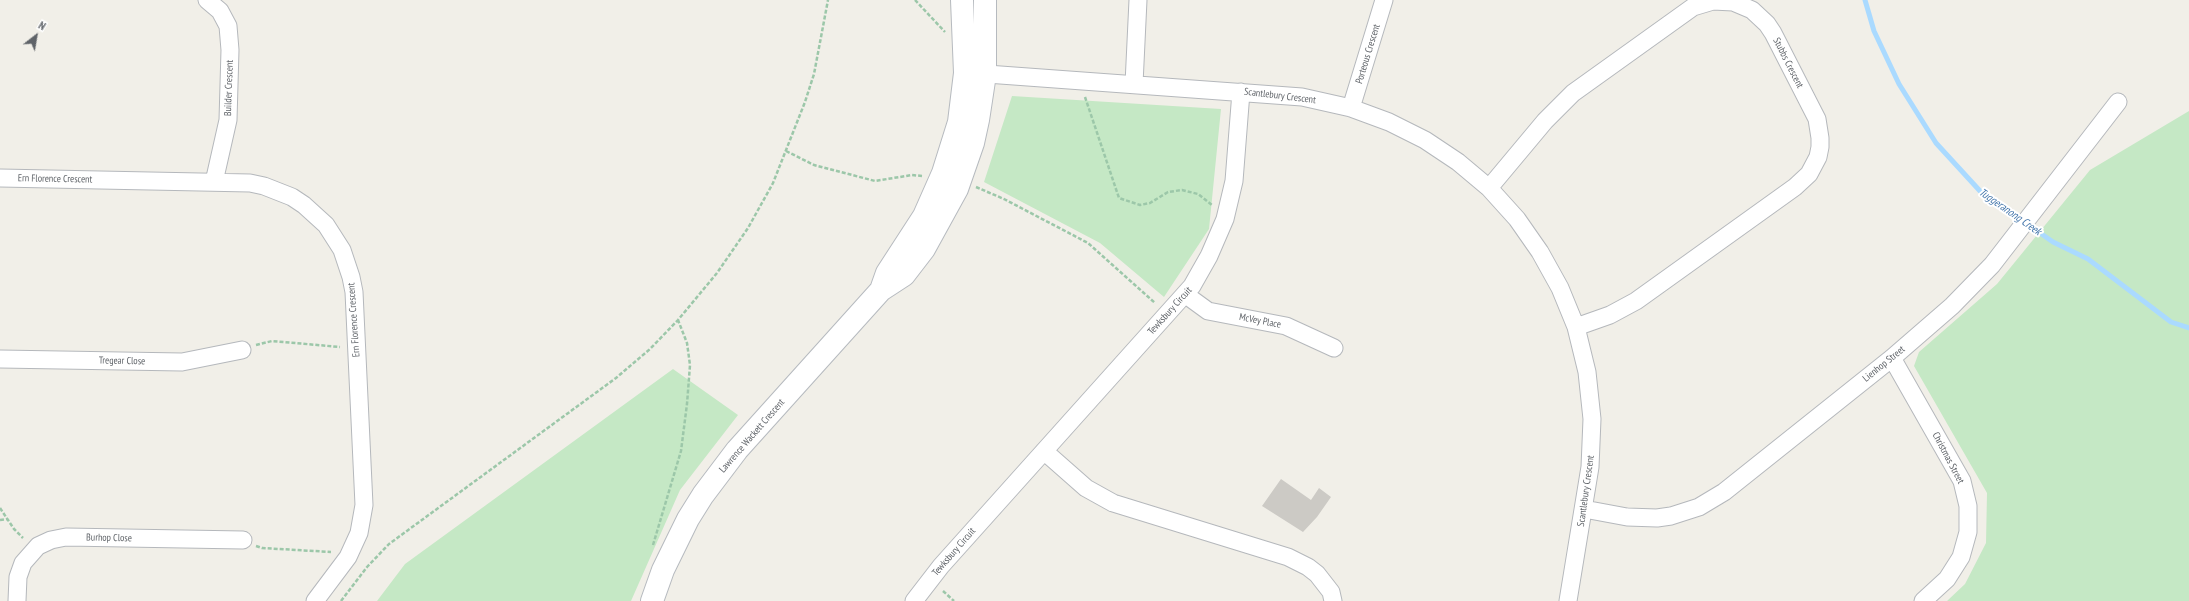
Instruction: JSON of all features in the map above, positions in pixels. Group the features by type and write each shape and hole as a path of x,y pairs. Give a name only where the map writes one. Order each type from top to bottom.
{"street":[{"name":"Builder Crescent","path":"207,0 220,11 228,26 230,50 228,120 214,182"},
{"name":"Lawrence Wackett Crescent","path":"881,290 887,273 924,216 940,182 958,122 975,74 964,41 962,0"},
{"name":"Lawrence Wackett Crescent","path":"652,601 663,570 688,519 703,495 737,450 881,290 904,275 924,249 947,209 973,143 978,120 975,74 985,0"},
{"path":"1134,84 1138,0"},
{"name":"Porteous Crescent","path":"1351,108 1384,0"},
{"name":"Stubbs Crescent","path":"1489,188 1545,121 1573,93 1693,7 1713,1 1733,2 1752,10 1767,24 1773,33 1817,119 1820,148 1818,157 1809,174 1795,187 1636,301 1610,315 1576,326"},
{"name":"Scantlebury Crescent","path":"975,74 1302,97 1351,108 1389,122 1424,140 1458,162 1489,188 1516,218 1540,252 1560,288 1576,326 1587,372 1592,420 1590,467 1568,601"},
{"name":"Tewksbury Circuit","path":"914,601 941,566 1186,295 1209,256 1224,221 1234,181 1241,92"},
{"name":"Lienhop Street","path":"1584,509 1627,517 1657,518 1671,516 1699,507 1724,492 1892,358 1962,296 1992,265 2118,102"},
{"name":"Ern Florence Crescent","path":"0,178 250,183 264,186 292,197 304,205 326,225 342,250 351,278 364,505 359,533 348,557 315,601"},
{"name":"McVey Place","path":"1186,295 1208,311 1286,326 1334,348"},
{"name":"Tregear Close","path":"0,359 182,362 242,350"},
{"name":"Christmas Street","path":"1892,358 1962,481 1968,506 1968,532 1961,557 1947,579 1923,601"},
{"path":"1044,451 1086,488 1113,503 1288,557 1308,567 1317,574 1330,592 1333,601"},
{"name":"Burhop Close","path":"17,601 18,577 23,563 34,550 51,540 66,537 243,540"}],"path":[{"path":"341,601 367,567 389,544 616,378 650,349 678,320 717,273 748,228 773,183 805,102 814,74 828,0"},
{"path":"915,0 950,38 955,41 964,41"},
{"path":"1083,81 1082,90 1119,198 1140,205 1150,204 1168,192 1182,190 1198,194 1211,204 1217,214 1216,218 1224,221"},
{"path":"786,151 814,164 875,182 912,175 929,177 940,182"},
{"path":"970,185 1004,199 1088,243 1168,314"},
{"path":"652,548 681,451 687,404 690,366 687,343 678,320"},
{"path":"242,350 272,341 347,348"},
{"path":"0,508 14,529 34,550"},
{"path":"0,520 7,519"},
{"path":"243,540 262,548 339,553"},
{"path":"942,591 954,601"}],"green space":[{"path":"1012,96 1221,109 1209,229 1164,297 1100,243 984,182"},
{"path":"2189,111 2189,601 1947,601 1965,584 1986,543 1987,493 1914,366 1919,352 1997,284 2090,170"},
{"path":"673,369 738,415 680,490 631,601 377,601 405,564"}],"building":[{"path":"1281,479 1311,500 1319,488 1331,497 1317,517 1303,532 1262,506"}],"waterway":[{"name":"Tuggeranong Creek","path":"1865,0 1874,31 1899,84 1936,143 1980,191 2053,242 2088,259 2171,322 2189,328"}]}
